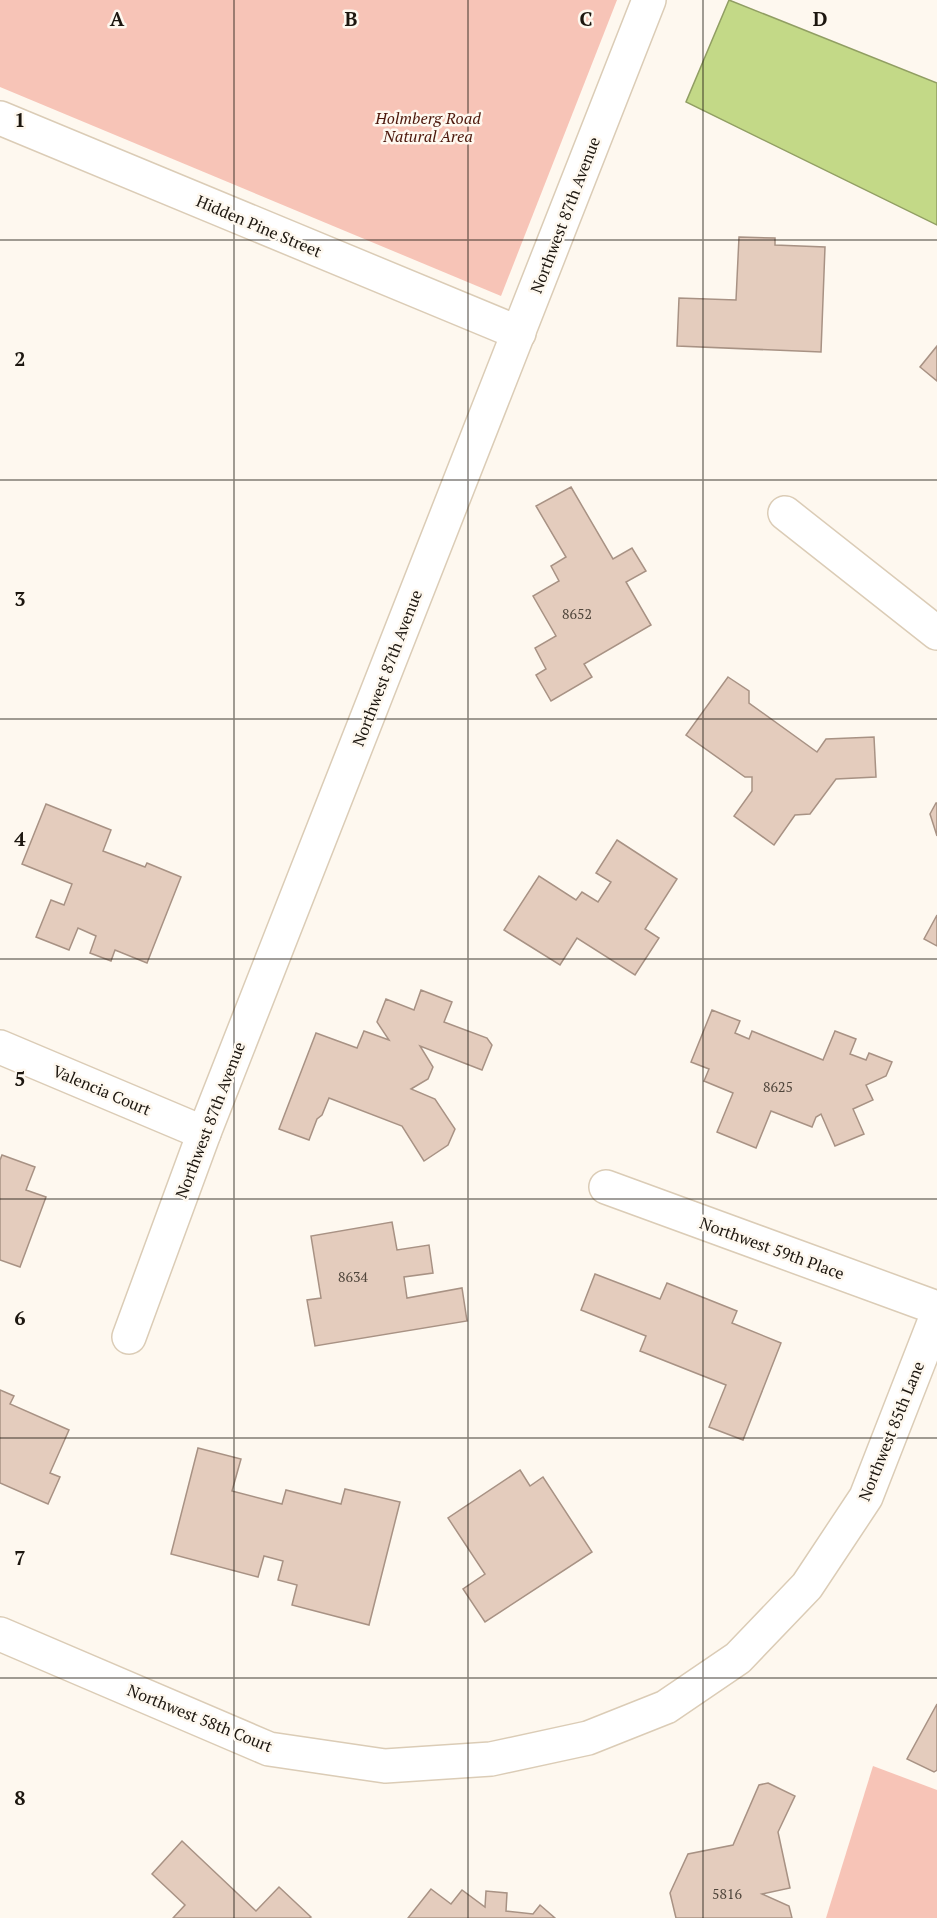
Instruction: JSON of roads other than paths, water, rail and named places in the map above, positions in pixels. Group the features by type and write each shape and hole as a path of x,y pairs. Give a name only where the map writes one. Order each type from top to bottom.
{"street":[{"name":"Northwest 87th Avenue","path":"129,1337 204,1133 649,0"},
{"name":"Hidden Pine Street","path":"0,118 519,333"},
{"path":"785,513 937,633"},
{"name":"Valencia Court","path":"0,1047 204,1133"},
{"name":"Northwest 59th Place","path":"606,1187 937,1308"},
{"name":"Northwest 85th Lane","path":"588,1738 666,1707 738,1658 807,1586 866,1497 937,1315"},
{"name":"Northwest 58th Court","path":"0,1634 268,1749 385,1766 491,1759 588,1738"}],"park label":[{"name":"Holmberg Road Natural Area","path":"428,127"}]}
